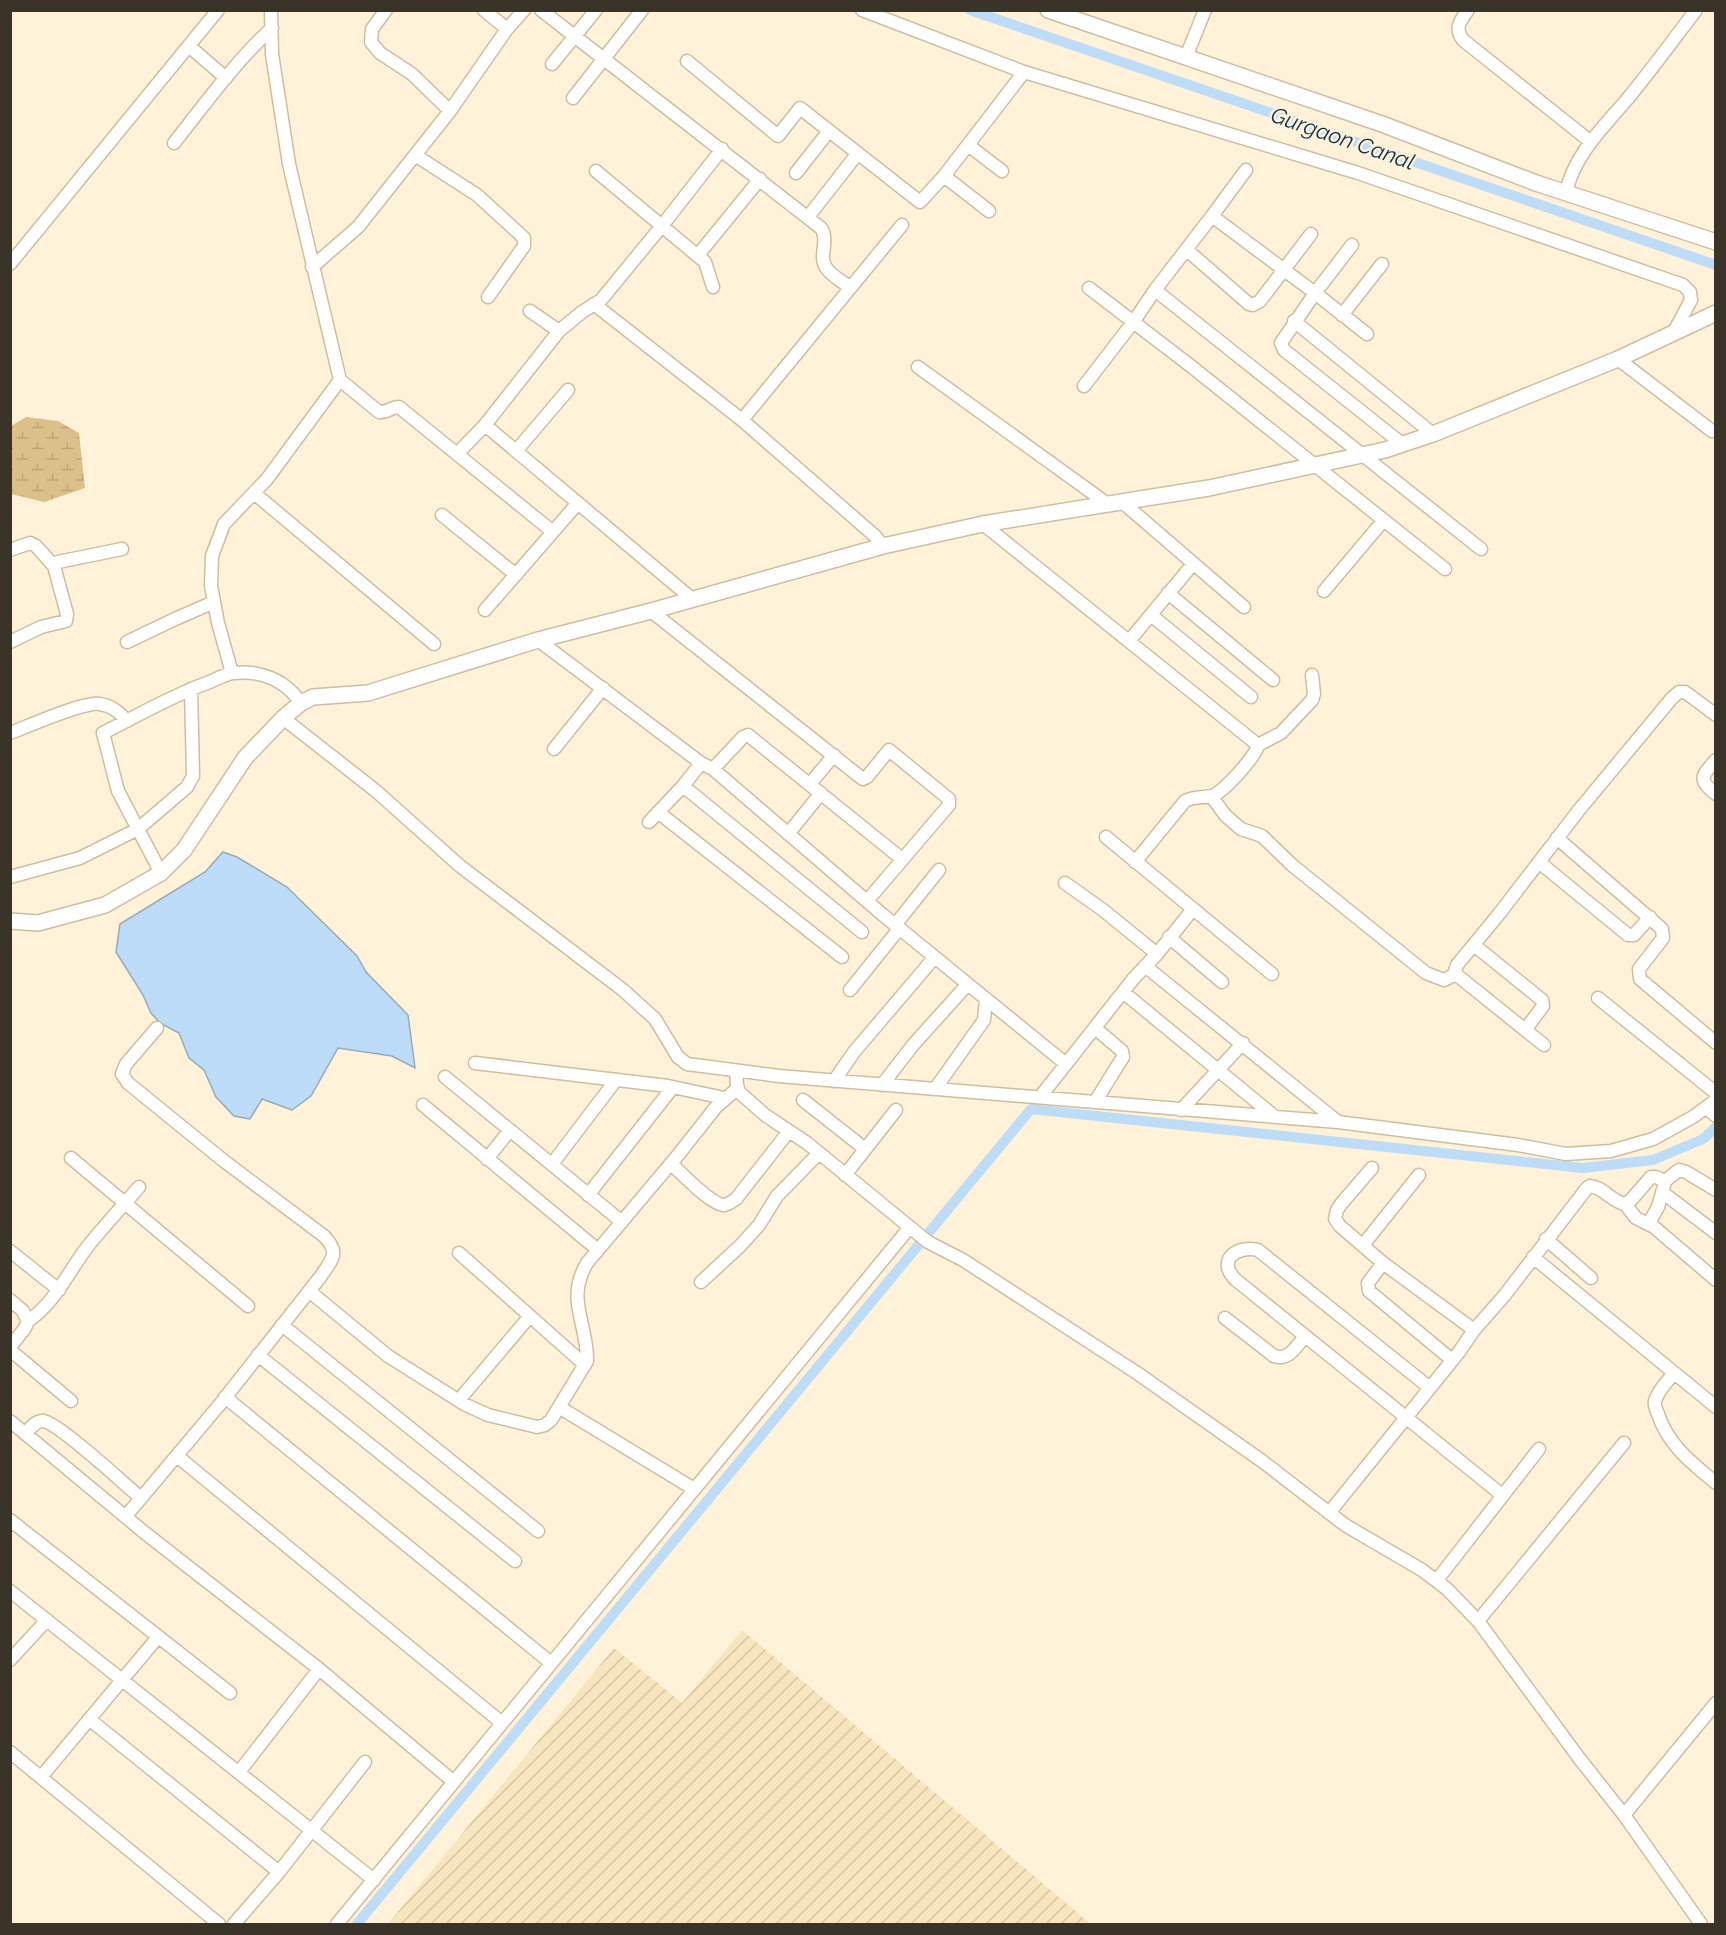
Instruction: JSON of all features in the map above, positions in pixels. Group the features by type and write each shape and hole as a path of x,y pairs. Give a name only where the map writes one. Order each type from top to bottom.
{"street":[{"path":"10,264 218,10"},
{"path":"271,10 272,54 289,164 340,380 379,412 385,413 394,407 399,407 553,532"},
{"path":"386,10 372,29 371,42 380,53 412,74 450,111"},
{"path":"484,10 507,29"},
{"path":"312,267 358,227 450,111 507,29 524,10"},
{"path":"541,10 821,228 826,235 823,260 827,270 849,287"},
{"path":"552,64 596,10"},
{"path":"573,98 642,10"},
{"path":"862,10 1024,72 1358,173 1683,285 1690,292 1691,300 1675,330"},
{"path":"1048,10 1382,124 1536,183 1716,242"},
{"path":"1186,57 1205,10"},
{"path":"1468,10 1458,27 1463,40 1591,142"},
{"path":"1566,192 1573,169 1591,142 1696,10"},
{"path":"174,143 226,78 272,28"},
{"path":"190,46 226,78"},
{"path":"687,61 778,136 800,108 920,202 944,176 1024,72"},
{"path":"796,172 829,131"},
{"path":"968,145 1002,171"},
{"path":"457,454 485,424 559,331 601,300 662,228 722,149"},
{"path":"808,217 858,153"},
{"path":"415,155 477,195 524,238 524,246 488,297"},
{"path":"1084,387 1246,170"},
{"path":"596,171 662,228 698,255 705,262 713,287"},
{"path":"944,176 989,211"},
{"path":"698,255 760,179"},
{"path":"1212,216 1367,334"},
{"path":"742,420 902,225"},
{"path":"1187,250 1253,305 1260,301 1311,234"},
{"path":"1352,245 1294,321 1281,343 1284,350 1401,443"},
{"path":"1342,315 1382,264"},
{"path":"1089,288 1134,321 1445,569"},
{"path":"1155,290 1482,549"},
{"path":"594,304 742,420 875,536 883,546"},
{"path":"530,311 559,331"},
{"path":"10,921 38,923 105,905 161,873 184,850 245,758 283,718 301,703 313,697 368,693 538,640 883,546 983,524 1209,488 1364,454 1433,434 1618,359 1675,330 1716,313"},
{"path":"1294,321 1433,434"},
{"path":"1618,359 1712,431"},
{"path":"918,367 1115,503 1244,607"},
{"path":"232,673 218,624 211,586 212,556 224,524 254,493 340,380"},
{"path":"516,451 568,390"},
{"path":"485,424 691,598"},
{"path":"254,493 434,644"},
{"path":"485,610 579,503"},
{"path":"442,515 516,575"},
{"path":"1324,591 1383,521"},
{"path":"983,524 1258,745"},
{"path":"10,550 30,543 36,546 54,566 67,614 66,621 41,627 10,642"},
{"path":"54,566 58,562 122,549"},
{"path":"1129,641 1193,564"},
{"path":"1168,593 1273,680"},
{"path":"127,642 214,603"},
{"path":"651,611 863,779 886,752 891,751 949,799 949,805 867,901"},
{"path":"1151,615 1251,697"},
{"path":"538,640 701,763 713,769 934,958 1066,1064"},
{"path":"161,873 118,791 103,733 191,689 232,673 269,675 292,690 301,703"},
{"path":"1135,862 1185,801 1192,797 1211,796 1219,792 1254,755 1258,745 1281,733 1312,700 1314,694 1312,675"},
{"path":"554,749 603,687"},
{"path":"10,877 74,860 138,829 187,787 193,776 191,689"},
{"path":"1544,1046 1456,974 1457,965 1583,804 1676,693 1685,692 1716,715"},
{"path":"10,733 81,707 98,704 116,709 127,721"},
{"path":"283,718 376,791 460,866 623,990 655,1019 678,1057 687,1064 737,1081 834,1081 1274,1116 1338,1122 1575,1154 1611,1151 1645,1142 1712,1114 1716,1100"},
{"path":"713,769 743,737 748,735 902,859"},
{"path":"810,784 834,755"},
{"path":"1716,760 1705,772 1703,780 1705,785 1716,794"},
{"path":"649,822 701,763"},
{"path":"683,786 861,932"},
{"path":"788,834 821,793"},
{"path":"1211,796 1226,816 1241,829 1262,836 1282,857 1426,973 1444,980 1456,974"},
{"path":"658,812 843,957"},
{"path":"1106,837 1272,974"},
{"path":"1557,838 1662,929 1664,934 1660,942 1639,969 1640,980 1716,1043"},
{"path":"1539,862 1628,935 1634,935 1650,917"},
{"path":"850,990 939,870"},
{"path":"1065,883 1103,910 1157,954"},
{"path":"1040,1097 1192,909"},
{"path":"1169,937 1222,982"},
{"path":"1474,945 1542,1000 1543,1006 1525,1030"},
{"path":"834,1081 854,1052 934,958"},
{"path":"1145,966 1338,1122"},
{"path":"882,1085 967,985"},
{"path":"1123,992 1274,1116"},
{"path":"1598,998 1716,1093"},
{"path":"935,1089 984,1020 986,1000"},
{"path":"126,1516 309,1291 332,1260 335,1252 333,1245 324,1236 224,1161 128,1083 122,1074 126,1064 157,1028"},
{"path":"1095,1028 1122,1051 1123,1058 1095,1102"},
{"path":"1181,1110 1243,1043"},
{"path":"475,1063 673,1087 724,1098"},
{"path":"445,1077 622,1222"},
{"path":"552,1164 616,1080"},
{"path":"309,1291 388,1356 459,1400 488,1415 537,1427 545,1425 551,1420 585,1365 588,1351 577,1302 580,1275 737,1081"},
{"path":"737,1081 739,1092 765,1115 819,1153 928,1242 963,1260 1137,1373 1262,1461 1329,1513 1359,1534 1437,1580 1459,1599 1624,1815 1701,1924"},
{"path":"588,1195 673,1087"},
{"path":"803,1100 865,1149"},
{"path":"423,1105 598,1250"},
{"path":"845,1174 896,1110"},
{"path":"487,1159 510,1130"},
{"path":"671,1164 707,1196 722,1205 727,1204 736,1199 789,1131"},
{"path":"701,1282 740,1246 759,1225 777,1196 819,1153"},
{"path":"71,1158 248,1306"},
{"path":"1372,1168 1341,1204 1335,1215 1337,1223 1383,1263 1474,1330"},
{"path":"1648,1223 1658,1207 1664,1187 1677,1171 1683,1171 1716,1190"},
{"path":"1363,1245 1419,1175"},
{"path":"1625,1204 1651,1178 1656,1177 1664,1187 1716,1233"},
{"path":"1329,1513 1590,1186 1596,1187 1617,1202 1625,1204 1636,1218 1648,1223 1716,1280"},
{"path":"71,1401 10,1348 28,1321 39,1313 59,1290 88,1245 139,1187"},
{"path":"336,1924 693,1489 912,1228"},
{"path":"1546,1239 1591,1278"},
{"path":"1430,1388 1258,1250 1247,1248 1235,1252 1227,1265 1230,1275 1502,1495"},
{"path":"10,1251 59,1290"},
{"path":"459,1253 585,1365"},
{"path":"1533,1257 1716,1407"},
{"path":"1383,1263 1368,1283 1369,1291 1452,1360"},
{"path":"10,1299 23,1311 28,1321"},
{"path":"459,1400 530,1316"},
{"path":"1225,1318 1274,1356 1280,1358 1289,1355 1305,1336"},
{"path":"282,1325 538,1531"},
{"path":"258,1355 515,1561"},
{"path":"1674,1373 1656,1400 1655,1406 1668,1436 1678,1449 1716,1483"},
{"path":"225,1397 551,1663"},
{"path":"559,1407 693,1489"},
{"path":"10,1421 228,1599 319,1669 454,1782"},
{"path":"25,1434 36,1422 44,1421 62,1431 141,1498"},
{"path":"1478,1621 1623,1443"},
{"path":"1437,1580 1539,1449"},
{"path":"177,1456 502,1723"},
{"path":"10,1520 230,1693"},
{"path":"10,1591 374,1880"},
{"path":"11,1658 47,1620"},
{"path":"41,1777 158,1636"},
{"path":"239,1772 319,1669"},
{"path":"1624,1815 1716,1703"},
{"path":"89,1719 279,1872"},
{"path":"10,1752 219,1924"},
{"path":"234,1924 279,1872 365,1762"}],"shaded area":[{"path":"742,1630 1091,1924 388,1924 614,1648 682,1703"}],"green space":[{"path":"26,417 58,421 79,433 85,488 44,502 11,494 11,426"}],"water":[{"path":"223,852 237,857 287,887 357,956 366,972 408,1015 415,1068 392,1056 338,1048 311,1096 292,1110 262,1099 250,1119 234,1116 216,1097 204,1070 189,1058 179,1033 160,1023 151,1013 143,995 116,952 120,924 205,872"}],"waterway":[{"name":"Gurgaon Canal","path":"970,10 1716,265"},
{"path":"357,1924 1031,1109 1583,1168 1653,1160 1703,1139 1716,1127"}]}
